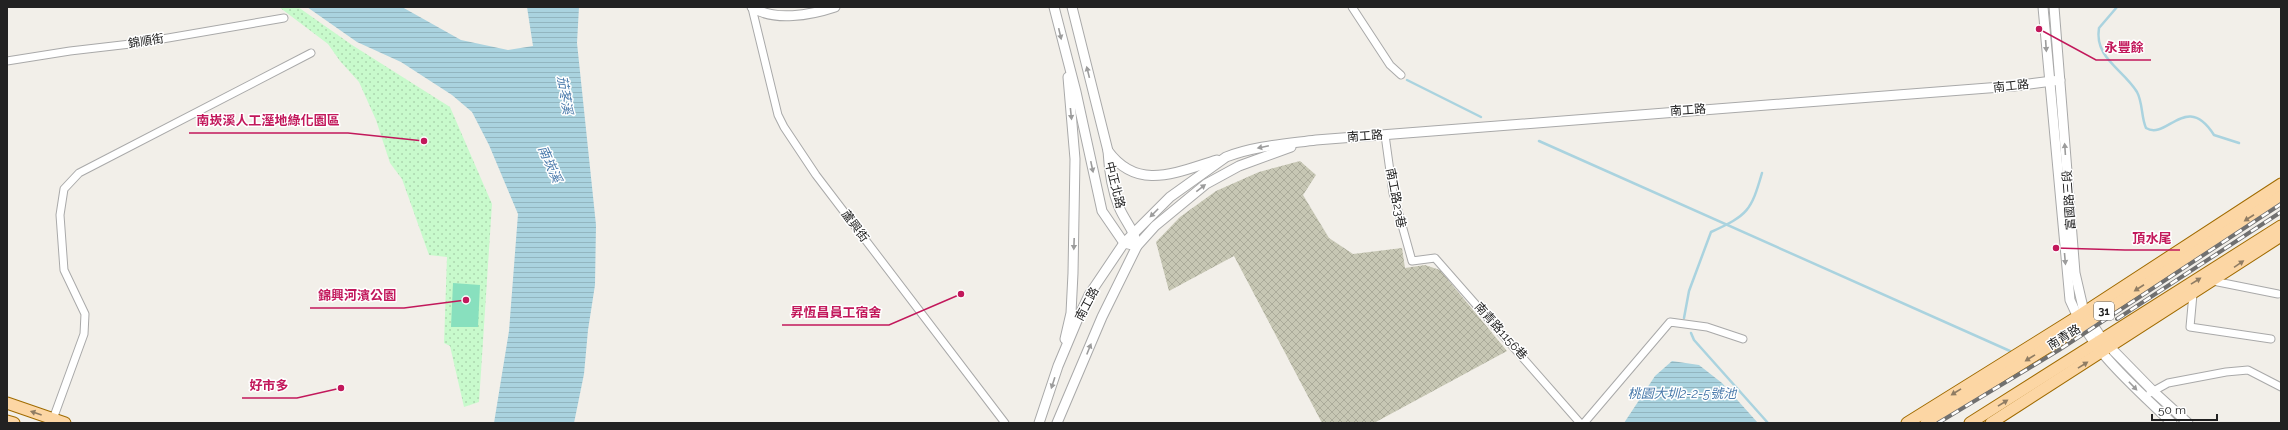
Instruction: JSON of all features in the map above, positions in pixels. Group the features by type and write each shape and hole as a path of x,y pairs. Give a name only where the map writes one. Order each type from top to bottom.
{"main road":[{"name":"31","path":"1907,423 2083,319 2281,184"},
{"name":"南青路","path":"1926,423 2083,319 2281,196"},
{"name":"南青路","path":"1970,423 2064,365 2102,346 2281,226"},
{"name":"31","path":"1991,423 2031,397 2102,346 2213,282 2281,236"},
{"name":"南青路","path":"2031,397 2064,365"},
{"path":"7,403 65,423"},
{"path":"7,421 14,423"}],"street":[{"path":"752,8 780,15 791,16 816,13 835,7"},
{"name":"中正北路","path":"1054,7 1076,92 1102,211 1124,243"},
{"name":"中正北路","path":"1072,7 1108,151 1109,168 1118,204 1126,223 1135,233 1137,246"},
{"path":"1352,7 1390,65 1402,75"},
{"name":"富國路三段","path":"2043,7 2048,82 2070,300 2102,346 2145,398 2172,423"},
{"name":"富國路三段","path":"2054,7 2075,273 2083,319"},
{"name":"蘆興街","path":"752,8 778,115 784,127 816,175 1005,423"},
{"name":"錦順街","path":"7,62 70,51 139,43 284,18"},
{"path":"53,419 84,334 85,314 64,270 60,215 64,189 79,172 311,53"},
{"path":"1058,366 1071,313 1074,239 1075,159 1067,61"},
{"name":"南工路","path":"1039,423 1058,366 1089,295 1124,243 1170,197 1226,157 1268,146 1316,140 2060,80"},
{"name":"南工路23巷","path":"1385,135 1393,193 1412,261"},
{"name":"南工路","path":"1057,423 1102,317 1137,246 1155,226 1206,184 1239,166 1316,140"},
{"path":"1108,151 1117,162 1128,170 1151,176 1168,175 1226,157"},
{"path":"1124,243 1137,246"},
{"name":"南青路1156巷","path":"1412,261 1435,258 1580,423"},
{"path":"2213,282 2278,294"},
{"path":"2193,294 2190,326 2271,339"},
{"path":"1584,423 1670,322 1707,327 1743,339"},
{"name":"富國路三段","path":"2102,346 2188,423"},
{"path":"2145,398 2152,391 2168,382 2226,372 2248,370 2281,387"}],"shaded area":[{"path":"1300,161 1316,175 1303,195 1329,238 1353,254 1402,248 1405,268 1425,265 1440,270 1507,351 1374,423 1322,423 1234,256 1169,291 1156,242 1180,217 1216,191 1259,172"}],"green space":[{"path":"279,7 298,7 352,45 450,107 492,204 479,402 464,407 450,346 444,343 447,257 429,255 402,179 390,163 376,120 359,82 340,61 328,44"},
{"path":"453,283 480,285 478,327 451,327"}],"water":[{"path":"307,7 402,7 461,40 508,50 533,46 527,7 579,7 577,43 596,225 595,285 588,330 584,374 574,423 494,423 509,331 518,214 489,145 472,112 452,95 401,62 357,42"},
{"name":"桃園大圳2-2-5號池","path":"1672,361 1699,365 1722,383 1758,423 1624,423 1655,376"}],"waterway":[{"path":"2117,7 2099,28 2101,47 2111,63 2137,92 2146,128 2154,130 2186,117 2195,117 2204,123 2214,135 2239,143"},
{"path":"1407,80 1481,117"},
{"path":"1539,141 2010,351"},
{"path":"1684,318 1689,291 1711,232 1733,221 1746,210 1755,196 1762,173"},
{"path":"1691,333 1694,340 1768,423"}],"railway":[{"path":"1938,423 2059,350 2281,204"},
{"path":"2117,319 2281,212"}],"place":[{"name":"永豐餘","path":"2039,29"},
{"name":"南崁溪人工溼地綠化園區","path":"424,141"},
{"name":"頂水尾","path":"2056,248"},
{"name":"昇恆昌員工宿舍","path":"961,294"},
{"name":"錦興河濱公園","path":"466,300"},
{"name":"好市多","path":"341,388"}],"water label":[{"name":"茄苳溪","path":"565,95"},
{"name":"南崁溪","path":"550,164"}]}
